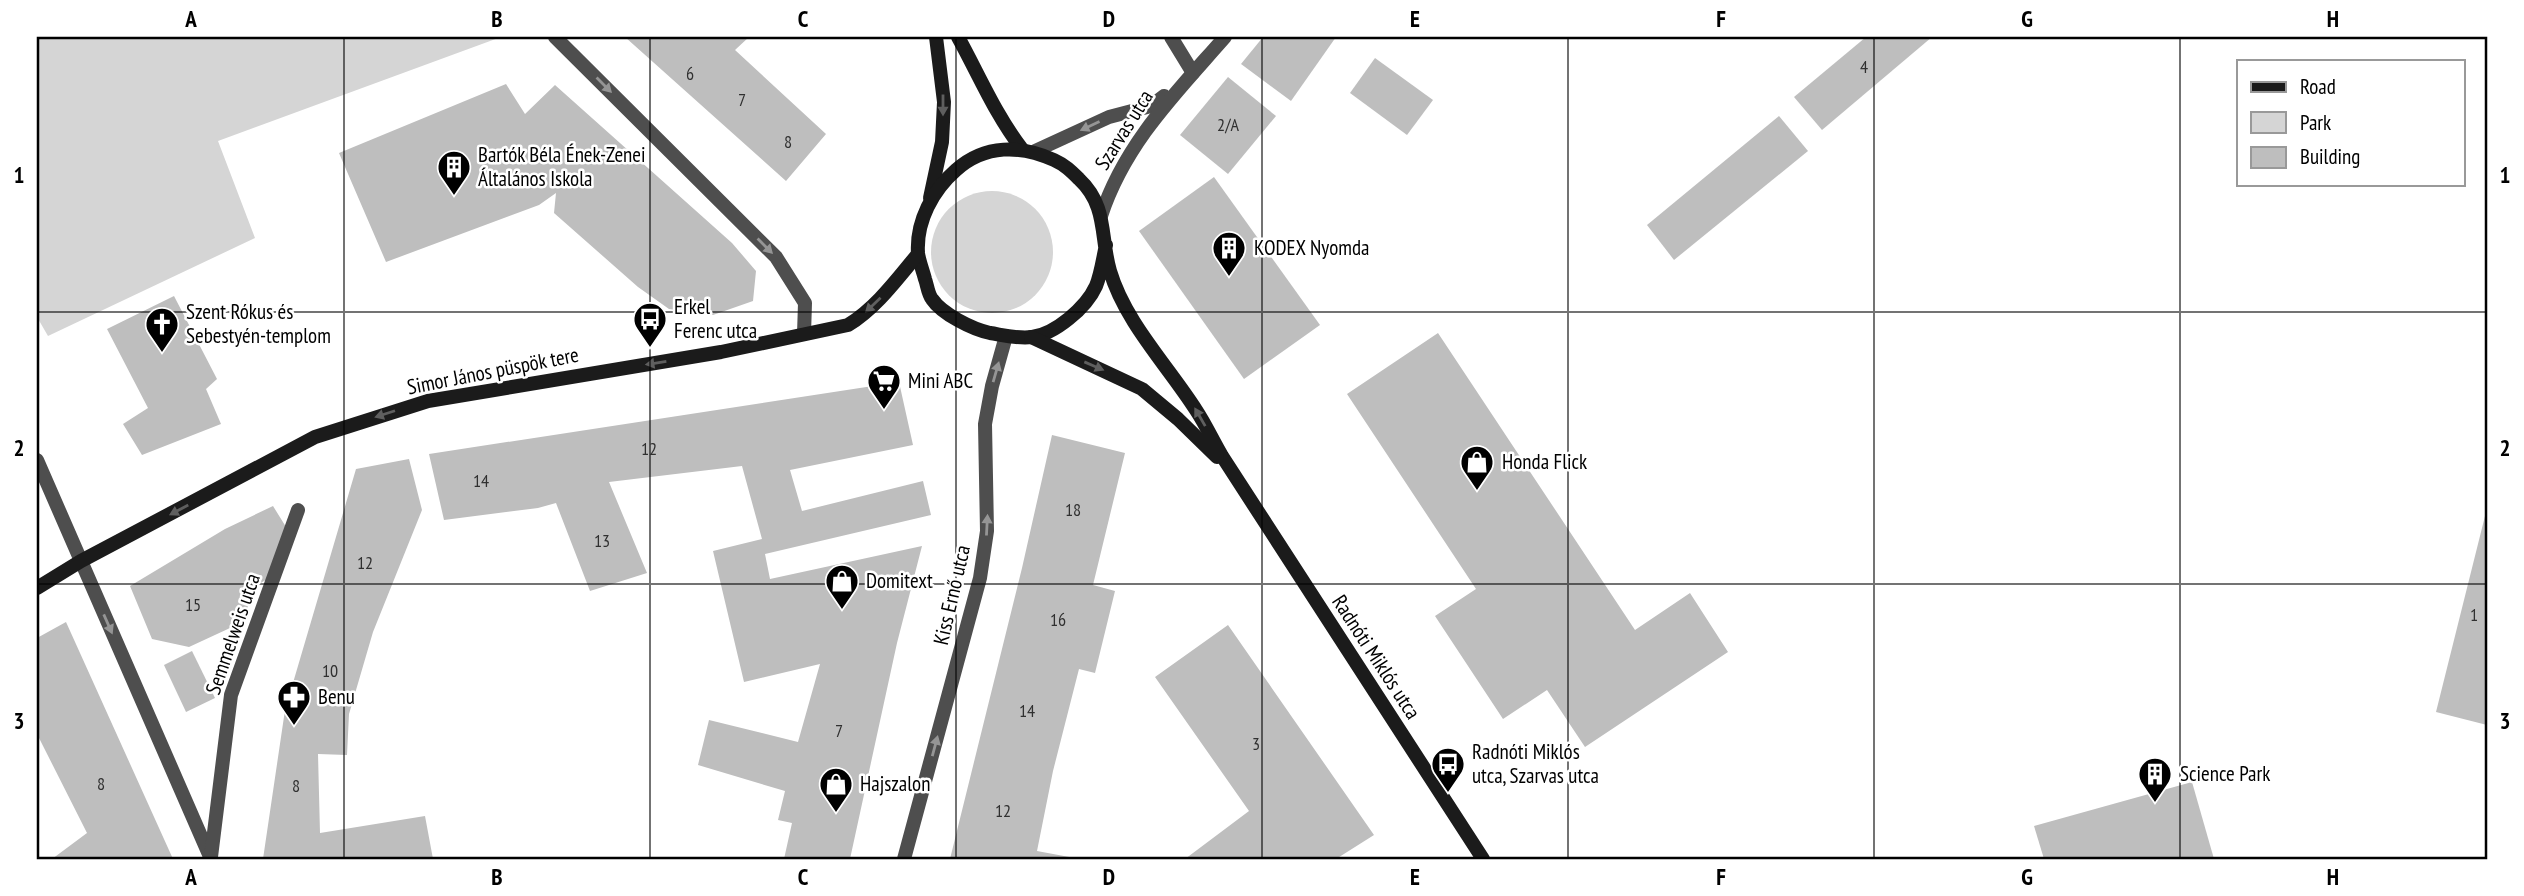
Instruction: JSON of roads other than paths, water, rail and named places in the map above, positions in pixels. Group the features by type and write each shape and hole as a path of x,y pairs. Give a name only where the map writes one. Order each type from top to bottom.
{"street":[{"path":"555,37 776,257 805,303 804,334"},
{"path":"929,202 944,180 963,163 988,151 1028,150 1065,165 1092,191 1101,216 1106,245 1096,287 1077,310 1056,329 1031,337 1006,336 977,330 954,317 931,298 918,254 920,229 929,202 942,142 944,102 936,37"},
{"path":"958,37 984,90 1028,150"},
{"path":"1171,37 1193,74"},
{"name":"Szarvas utca","path":"1101,216 1106,200 1130,153 1170,96 1225,37"},
{"name":"Szarvas utca","path":"1028,150 1109,117 1152,106 1193,74"},
{"name":"Radnóti Miklós utca","path":"1106,245 1110,272 1135,325 1197,411 1235,476 1483,859"},
{"name":"Simor János püspök tere","path":"81,561 314,437 428,401 721,352 848,326 880,299 918,254"},
{"name":"Kiss Ernő utca","path":"904,859 980,578 988,520 985,424 1006,336"},
{"name":"Radnóti Miklós utca","path":"1031,337 1142,389 1178,419 1235,476"},
{"path":"37,460 81,561 37,588"},
{"name":"Semmelweis utca","path":"211,859 231,695 298,510"},
{"name":"Semmelweis utca","path":"81,561 211,859"}],"place":[{"name":"Bartók Béla Ének-Zenei Általános Iskola","path":"454,197"},
{"name":"KODEX Nyomda","path":"1229,278"},
{"name":"Erkel Ferenc utca","path":"650,349"},
{"name":"Szent Rókus és Sebestyén-templom","path":"162,354"},
{"name":"Mini ABC","path":"884,411"},
{"name":"Honda Flick","path":"1477,492"},
{"name":"Domitext","path":"842,611"},
{"name":"Benu","path":"294,727"},
{"name":"Radnóti Miklós utca, Szarvas utca","path":"1448,794"},
{"name":"Science Park","path":"2155,804"},
{"name":"Hajszalon","path":"836,814"}]}
